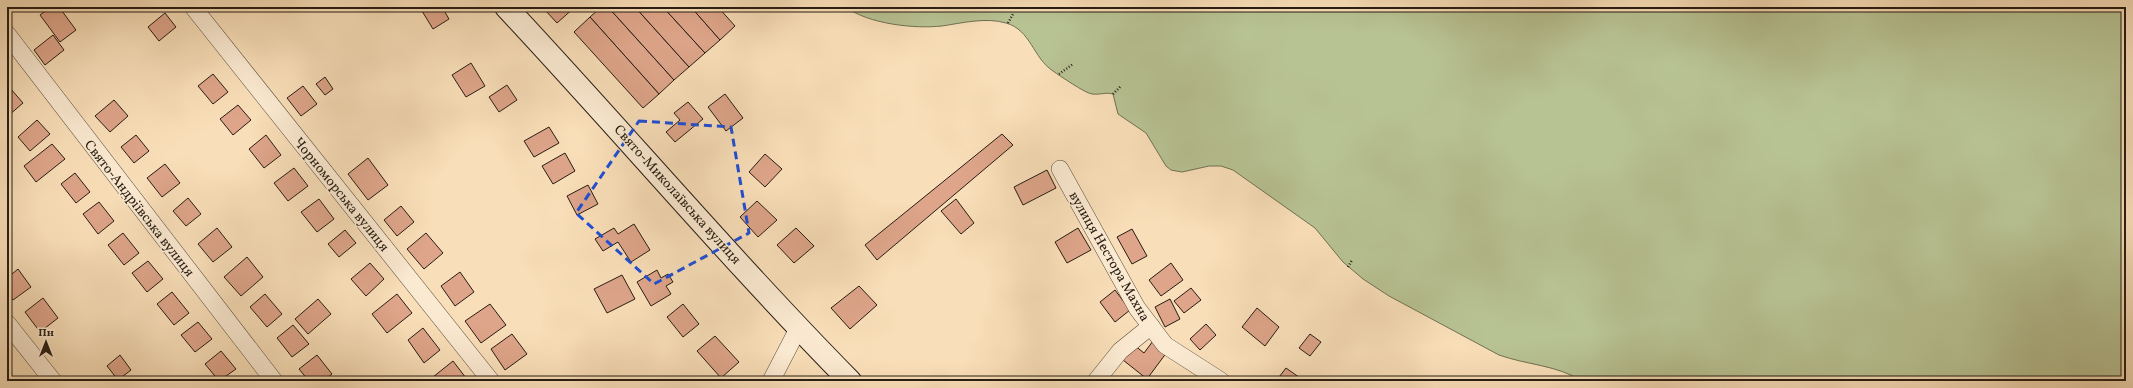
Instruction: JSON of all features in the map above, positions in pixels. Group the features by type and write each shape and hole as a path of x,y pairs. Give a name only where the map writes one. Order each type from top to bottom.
{"street":[{"name":"Чорноморська вулиця","path":"193,7 491,381"},
{"name":"Свято-Миколаївська вулиця","path":"506,7 579,85 798,328 850,381"},
{"name":"Свято-Андріївська вулиця","path":"7,34 274,381"},
{"name":"вулиця Нестора Махна","path":"1060,169 1137,308 1165,345 1221,381"},
{"path":"7,323 52,381"},
{"path":"1096,381 1120,351 1151,326"},
{"path":"771,381 798,328"}],"path":[{"path":"1008,23 1013,14"},
{"path":"1059,74 1073,64"},
{"path":"1113,94 1121,86"},
{"path":"1348,266 1352,260"}],"highlighted area":[{"path":"639,121 731,127 749,233 654,284 576,213"}],"green space":[{"path":"846,7 2126,7 2126,381 1582,381 1552,368 1499,355 1389,296 1363,279 1343,262 1315,228 1233,170 1221,166 1209,166 1182,172 1171,170 1166,166 1146,133 1118,114 1113,94 1092,94 1078,88 1046,65 1027,38 1014,27 998,21 974,21 931,27 906,26 866,18"}],"building":[{"path":"51,7 59,7 76,30 60,42 40,15"},
{"path":"430,7 442,7 449,19 433,29 422,11"},
{"path":"548,7 575,7 557,23 545,10"},
{"path":"601,7 608,7 674,80 659,94 590,17"},
{"path":"608,7 635,7 689,67 674,80"},
{"path":"635,7 663,7 705,53 689,67"},
{"path":"663,7 691,7 720,40 705,53"},
{"path":"691,7 718,7 735,26 720,40"},
{"path":"165,13 176,27 159,41 148,27"},
{"path":"590,17 659,94 643,108 574,32"},
{"path":"53,35 64,50 45,65 34,50"},
{"path":"471,63 485,86 466,97 452,75"},
{"path":"213,74 228,92 213,104 198,86"},
{"path":"325,77 333,89 325,95 316,84"},
{"path":"507,85 517,100 499,112 489,97"},
{"path":"303,86 317,104 301,116 287,98"},
{"path":"10,88 23,103 8,116 7,90"},
{"path":"725,94 743,118 726,131 708,107"},
{"path":"114,100 128,116 110,132 95,116"},
{"path":"688,102 703,119 675,142 666,132 680,120 674,113"},
{"path":"238,105 251,120 233,135 220,119"},
{"path":"37,120 50,134 30,151 18,137"},
{"path":"549,127 559,143 534,157 524,141"},
{"path":"1002,134 1013,145 877,260 865,245"},
{"path":"136,135 149,151 134,163 121,147"},
{"path":"266,135 281,155 264,168 249,149"},
{"path":"52,144 65,159 36,182 24,166"},
{"path":"565,153 575,171 553,184 542,166"},
{"path":"765,154 782,169 765,187 749,172"},
{"path":"368,158 388,185 368,200 348,174"},
{"path":"165,164 180,183 162,197 147,178"},
{"path":"294,168 308,186 288,201 274,183"},
{"path":"1047,170 1056,188 1023,205 1014,187"},
{"path":"75,173 90,192 76,203 61,184"},
{"path":"588,185 598,204 577,215 567,196"},
{"path":"188,198 201,214 186,226 173,211"},
{"path":"319,199 334,219 317,232 301,212"},
{"path":"956,199 974,223 961,234 941,211"},
{"path":"757,201 777,220 758,237 740,217"},
{"path":"99,202 114,221 98,234 83,214"},
{"path":"401,206 414,222 397,236 384,220"},
{"path":"634,224 650,250 631,262 618,242 603,251 595,239 614,228 618,234"},
{"path":"217,228 232,247 213,262 198,244"},
{"path":"796,228 814,246 794,263 777,245"},
{"path":"1078,228 1091,250 1067,263 1055,242"},
{"path":"1132,229 1147,256 1132,264 1117,237"},
{"path":"345,230 356,243 339,257 328,244"},
{"path":"123,233 139,253 124,265 108,245"},
{"path":"426,233 443,253 424,269 407,249"},
{"path":"247,257 263,277 241,296 224,277"},
{"path":"148,261 163,279 147,292 132,273"},
{"path":"370,263 384,279 366,296 351,279"},
{"path":"1171,263 1183,280 1161,296 1149,280"},
{"path":"18,269 31,287 13,300 7,292 7,278"},
{"path":"657,270 661,278 668,274 673,282 666,286 671,294 651,306 637,282"},
{"path":"460,272 474,292 455,306 441,286"},
{"path":"622,275 635,299 607,313 594,289"},
{"path":"859,286 877,305 850,329 831,308"},
{"path":"1191,288 1201,300 1184,313 1174,301"},
{"path":"1115,290 1130,310 1115,322 1100,302"},
{"path":"172,292 189,313 174,325 157,304"},
{"path":"265,294 282,314 267,327 250,307"},
{"path":"397,294 412,313 387,333 372,314"},
{"path":"43,298 58,318 40,332 25,312"},
{"path":"318,299 331,314 308,334 295,319"},
{"path":"1170,299 1180,319 1165,327 1155,307"},
{"path":"490,304 506,325 481,343 465,321"},
{"path":"683,304 699,324 683,337 667,317"},
{"path":"1257,308 1279,327 1265,346 1242,327"},
{"path":"198,322 212,339 195,352 181,335"},
{"path":"1206,324 1216,335 1200,350 1190,339"},
{"path":"293,325 309,344 292,357 277,338"},
{"path":"423,328 440,350 424,363 408,340"},
{"path":"512,334 527,354 505,370 491,349"},
{"path":"1310,334 1321,342 1310,356 1299,348"},
{"path":"715,336 739,362 721,378 697,351"},
{"path":"1153,341 1167,352 1147,379 1123,360 1134,345 1144,353"},
{"path":"221,351 236,369 219,381 205,364"},
{"path":"120,355 131,370 118,380 107,366"},
{"path":"317,355 332,374 323,381 309,381 299,369"},
{"path":"453,361 466,378 462,381 436,381 433,377"},
{"path":"1286,368 1303,380 1276,381"}]}
